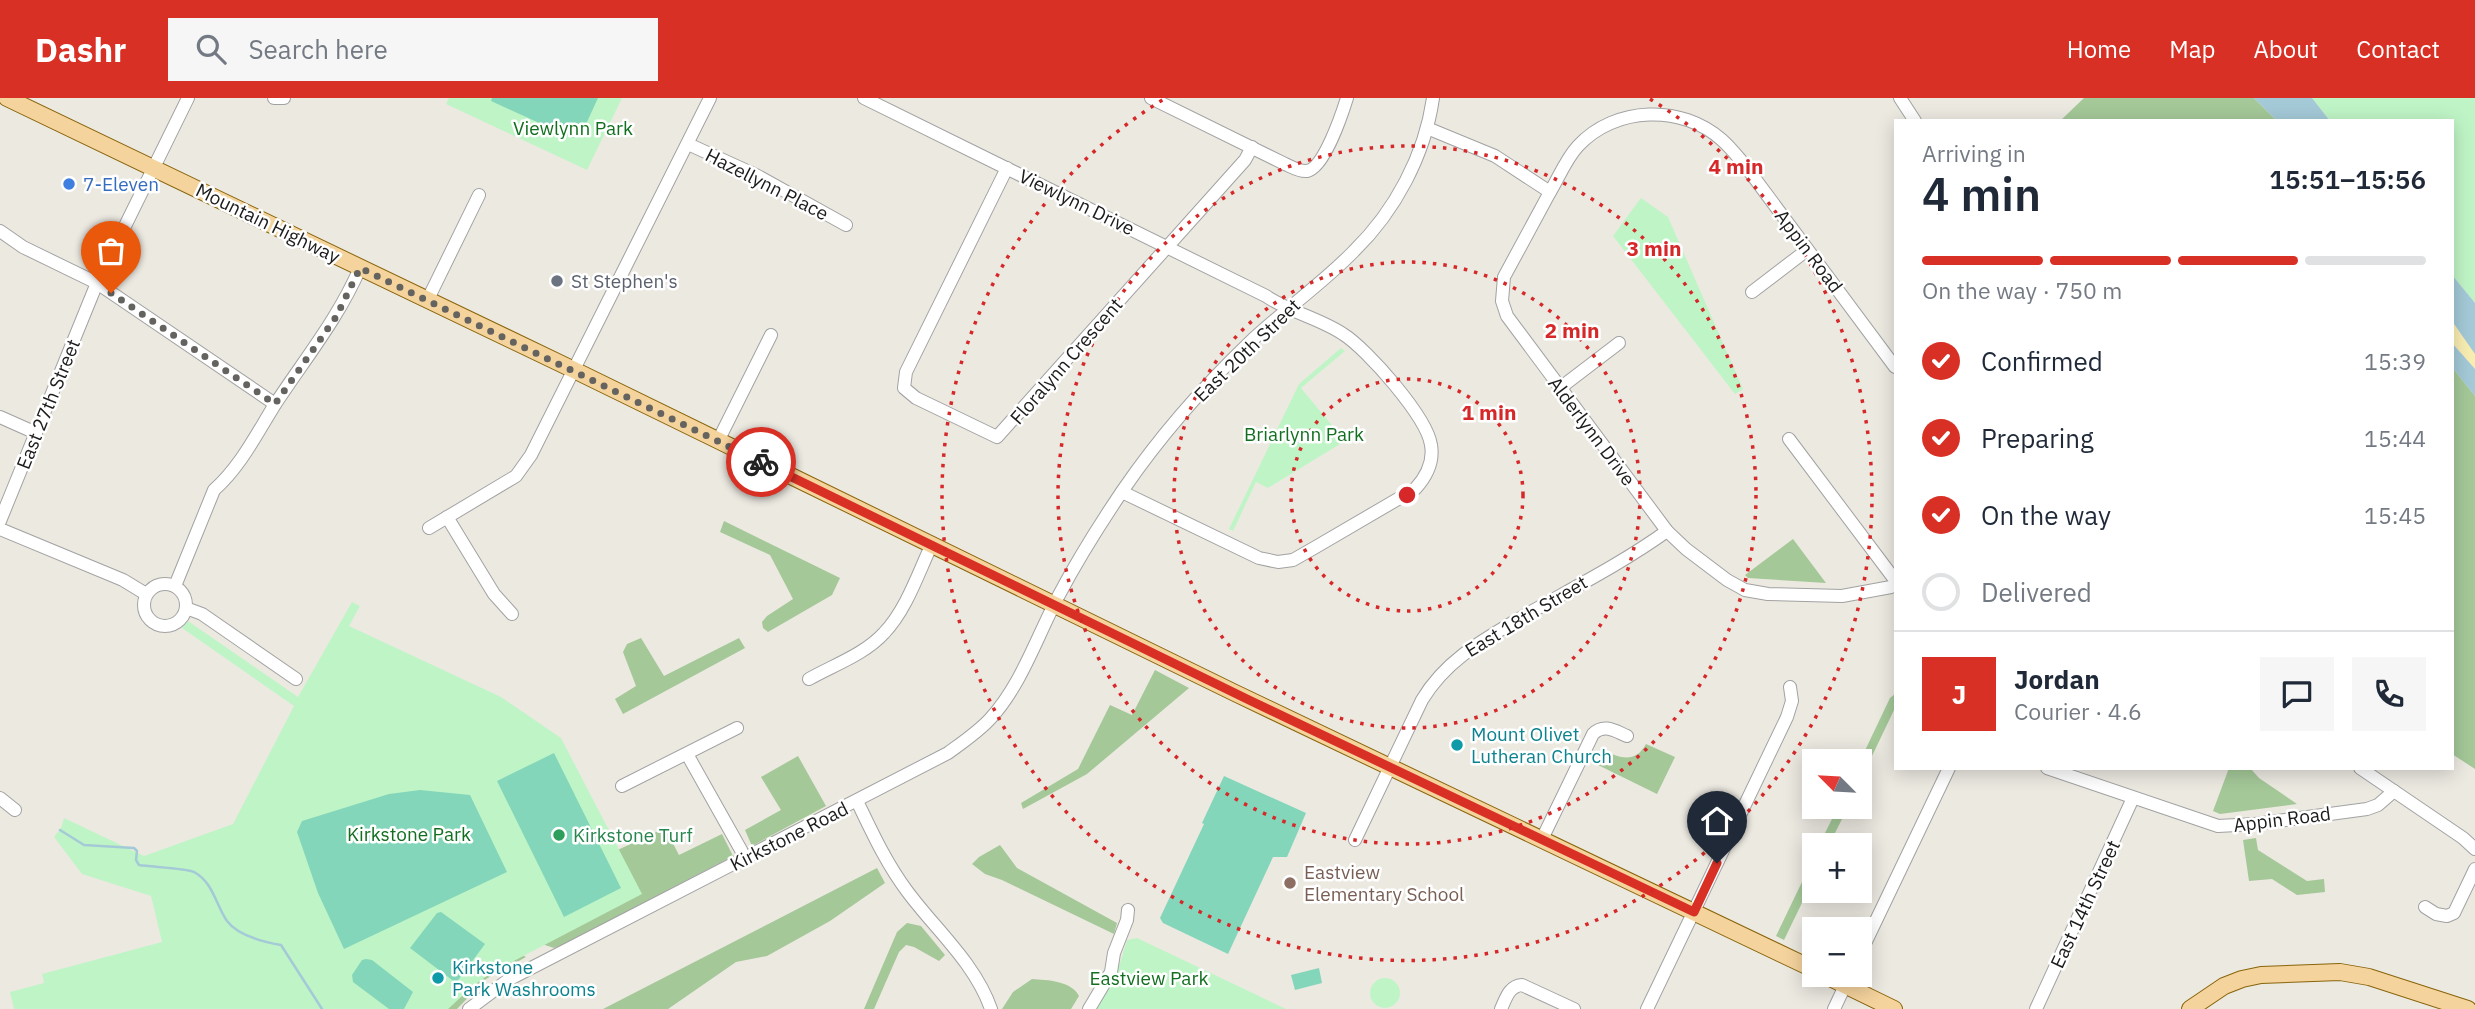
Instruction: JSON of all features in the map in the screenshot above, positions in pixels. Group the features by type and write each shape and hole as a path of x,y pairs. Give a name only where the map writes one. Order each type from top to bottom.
{"main road":[{"name":"Mountain Highway","path":"7,98 575,370 931,546 1802,964"},
{"path":"2190,1009 2224,986 2242,979 2261,975 2340,972 2369,976 2468,1009"},
{"path":"1859,987 1895,1009"}],"street":[{"name":"East 27th Street","path":"0,521 97,283 188,98"},
{"path":"274,98 284,98"},
{"path":"429,528 516,476 540,441 710,98"},
{"name":"Viewlynn Drive","path":"864,98 1342,333 1370,355 1428,433 1432,457 1423,481 1406,495 1293,560 1278,562 1259,558 1122,492"},
{"path":"1151,98 1295,168 1310,170 1319,162 1341,118 1347,98"},
{"name":"East 20th Street","path":"1054,604 1122,492 1209,381 1354,252 1374,229 1410,173 1427,128 1433,98"},
{"path":"1900,98 1915,119"},
{"name":"Appin Road","path":"1550,192 1578,146 1615,121 1645,114 1674,116 1699,125 1722,140 1744,164 1894,366"},
{"path":"1427,128 1495,156 1550,192"},
{"name":"Hazellynn Place","path":"688,144 756,175 846,225"},
{"name":"Floralynn Crescent","path":"1007,168 906,372 904,381 904,388 909,393 997,436 1245,160 1252,147"},
{"name":"Alderlynn Drive","path":"1550,192 1504,277 1502,301 1507,316 1667,531 1686,550 1745,590 1768,594 1842,596 1891,587 1894,583"},
{"path":"428,299 479,195"},
{"path":"0,231 23,247 97,283 275,404"},
{"path":"1752,292 1807,250"},
{"path":"175,586 214,490 227,479 336,317 360,268"},
{"path":"718,441 771,335"},
{"path":"1560,388 1619,343"},
{"path":"0,417 36,433"},
{"path":"1789,439 1894,581"},
{"path":"447,517 494,594 512,614"},
{"path":"0,529 123,580 146,594"},
{"name":"East 18th Street","path":"1355,840 1431,685 1462,653 1667,531"},
{"path":"810,679 866,648 885,633 900,611 931,546"},
{"path":"164,583 175,586 185,597 186,608 178,622 164,626 155,624 145,611 146,594 164,583"},
{"name":"Kirkstone Road","path":"469,1009 508,980 948,752 989,720 1020,675 1054,604"},
{"path":"186,608 202,614 296,679"},
{"path":"1647,1009 1787,717 1792,701 1790,687"},
{"path":"622,786 737,728"},
{"path":"1542,839 1593,734 1602,728 1608,728 1627,737"},
{"path":"687,754 744,859"},
{"path":"1872,929 1948,770"},
{"name":"Appin Road","path":"2053,770 2201,821 2231,826 2367,809 2378,805 2394,791"},
{"path":"2363,770 2475,849"},
{"path":"0,798 15,810"},
{"name":"East 14th Street","path":"2036,1009 2133,798"},
{"path":"857,801 897,878 971,970 986,995 990,1009"},
{"path":"2425,907 2436,914 2447,916 2454,913 2475,869"},
{"path":"1089,1009 1111,972 1114,953 1127,920 1128,910"},
{"path":"1501,1009 1510,990 1522,985 1574,1009"},
{"path":"1834,1009 1845,987"}],"green space":[{"name":"Viewlynn Park","path":"449,98 622,98 587,170 446,104"},
{"path":"492,98 598,98 581,135 572,138 491,101"},
{"path":"2084,98 2254,98 2275,119 2062,119"},
{"path":"2312,98 2475,98 2475,303 2454,277 2454,119 2328,119"},
{"path":"1641,198 1668,217 1743,389 1735,394 1613,236"},
{"name":"Briarlynn Park","path":"1341,348 1345,351 1301,388 1345,441 1268,488 1256,482 1233,531 1229,529 1299,384"},
{"path":"2454,370 2475,396 2475,769 2454,755"},
{"path":"724,521 840,578 832,595 768,632 763,628 762,622 793,599 770,555 720,532"},
{"path":"1793,539 1826,583 1748,578 1745,575"},
{"name":"Kirkstone Park","path":"352,602 360,606 349,626 501,697 561,738 642,894 491,973 448,1009 14,1009 10,992 44,983 42,974 162,942 151,896 82,874 54,837 64,818 144,856 233,824 294,706 182,628 188,621 298,697"},
{"path":"641,638 664,676 739,638 745,648 623,714 615,699 636,686 623,652 627,644"},
{"path":"1155,670 1189,688 1087,774 1023,809 1021,803 1078,769 1110,705 1132,715"},
{"path":"1894,695 1894,710 1872,756 1872,749 1866,749"},
{"path":"1646,744 1675,757 1657,794 1596,764 1603,750 1627,758 1637,754"},
{"name":"Kirkstone Turf","path":"554,753 621,888 564,917 497,781"},
{"path":"798,756 826,806 752,846 745,830 781,810 761,777"},
{"path":"2228,770 2252,770 2297,804 2220,814 2213,811"},
{"path":"1224,776 1306,813 1287,857 1273,857 1228,954 1163,923 1160,918"},
{"path":"420,790 470,795 507,872 344,949 318,893 297,832 302,821 389,794"},
{"path":"1832,819 1842,819 1835,833 1825,833"},
{"path":"665,828 679,855 722,834 733,856 560,946 554,948 542,944 609,854"},
{"path":"2256,838 2258,850 2307,881 2324,879 2325,892 2297,895 2272,879 2249,881 2243,840"},
{"path":"1000,845 1017,868 1117,923 1114,934 985,874 972,864"},
{"path":"877,868 885,883 830,921 767,956 736,962 668,1009 603,1009"},
{"path":"1802,882 1802,903 1784,940 1776,936"},
{"path":"441,912 485,944 456,983 410,948 437,913"},
{"path":"907,923 921,926 945,955 939,961 906,945 899,952 874,1009 864,1009 897,932"},
{"name":"Eastview Park","path":"1137,938 1286,1009 1093,1009 1120,963 1127,940"},
{"path":"497,942 526,957 486,979 457,1009 444,1009"},
{"path":"362,960 372,960 413,992 404,1009 389,1009 353,982 352,975"},
{"path":"1319,968 1322,983 1295,990 1291,975"},
{"path":"1385,978 1396,982 1400,993 1396,1004 1385,1008 1374,1004 1370,993 1374,982"},
{"path":"1032,979 1065,984 1079,996 1071,1009 1002,1009 1013,992"}],"sand":[{"path":"2454,324 2475,354 2475,369 2454,345"}],"water":[{"path":"2254,98 2312,98 2328,119 2275,119"},
{"path":"2454,277 2475,303 2475,354 2454,324"},
{"path":"2454,345 2475,369 2475,396 2454,370"}],"waterway":[{"path":"60,830 84,845 134,848 139,865 190,871 200,876 232,926 252,937 281,945 322,1009"}],"way so far":[{"path":"111,293 275,404 336,317 360,268 761,462"}],"place":[{"name":"7-Eleven","path":"69,184"},
{"name":"St Stephen's","path":"557,281"},
{"name":"Mount Olivet Lutheran Church","path":"1457,745"},
{"name":"Kirkstone Turf","path":"559,835"},
{"name":"Eastview Elementary School","path":"1290,883"},
{"name":"Kirkstone Park Washrooms","path":"438,978"}],"route":[{"path":"761,462 1249,700 1694,912 1717,863"}]}
